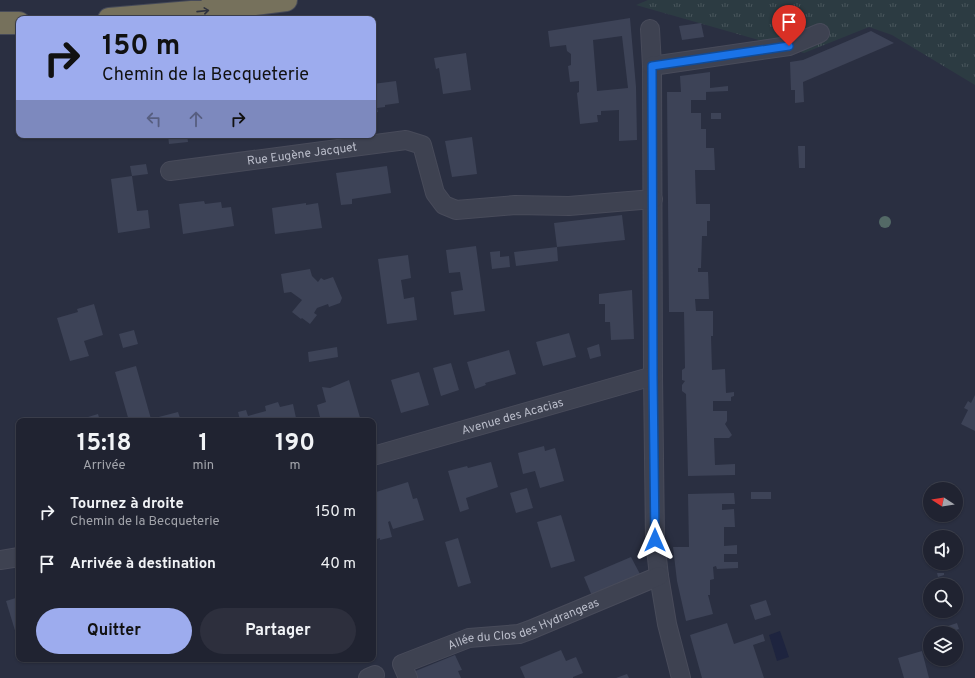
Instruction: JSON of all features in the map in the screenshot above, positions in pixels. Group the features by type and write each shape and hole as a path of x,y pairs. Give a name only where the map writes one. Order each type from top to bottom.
{"highway":[{"path":"144,16 203,11 286,0"},
{"path":"0,23 16,23"}],"street":[{"path":"650,29 652,66 655,540 667,624 681,678"},
{"path":"652,66 789,46 820,33"},
{"name":"Rue Eugène Jacquet","path":"170,171 406,140 422,145 435,193 444,205 456,210 515,205 569,206 652,199"},
{"name":"Avenue des Acacias","path":"376,455 653,376"},
{"path":"0,560 16,557"},
{"name":"Allée du Clos des Hydrangeas","path":"408,678 402,664 469,638 519,634 659,576"}],"green space":[{"path":"648,0 975,0 975,85 892,35 869,27 804,53 636,5"}],"water":[{"path":"780,631 789,657 777,661 769,635"}],"building":[{"path":"630,18 636,87 637,140 619,141 619,110 601,111 601,115 597,115 598,122 580,124 577,93 579,92 579,81 570,82 568,66 571,65 571,54 567,51 566,45 550,47 548,31","holes":["622,36 628,88 597,91 593,40"]},
{"path":"701,23 704,37 682,40 679,26"},
{"path":"871,31 894,43 803,82 804,102 795,103 795,90 791,90 790,62 803,60"},
{"path":"466,53 471,90 443,94 439,68 436,69 434,58"},
{"path":"710,72 710,88 728,86 728,91 706,92 706,100 691,100 691,113 701,113 701,129 706,129 706,148 714,148 715,170 695,170 696,204 710,204 710,221 707,221 707,236 702,236 701,268 698,268 698,272 708,272 709,299 695,299 696,311 713,311 713,336 711,336 712,370 725,369 726,393 734,392 734,396 731,397 731,401 713,401 713,411 727,411 727,421 725,424 732,435 729,438 714,438 715,465 735,464 735,475 688,476 686,394 682,391 682,385 685,381 682,380 682,370 685,368 684,312 669,312 667,92 681,92 680,76"},
{"path":"396,81 399,103 377,108 378,112 376,112 376,84"},
{"path":"711,113 721,113 721,119 711,119"},
{"path":"472,137 477,174 452,177 445,141"},
{"path":"168,138 187,138 188,142 169,144"},
{"path":"798,146 805,146 805,168 799,168"},
{"path":"146,164 148,174 132,176 130,166"},
{"path":"387,166 391,193 352,199 352,204 341,205 336,173"},
{"path":"132,176 137,211 148,210 150,228 118,233 111,179"},
{"path":"204,201 205,204 221,202 222,208 231,207 234,226 183,234 179,204"},
{"path":"306,203 306,205 318,203 322,228 275,234 272,208"},
{"path":"622,215 625,240 557,247 554,223"},
{"path":"476,246 485,311 454,315 451,292 463,290 460,272 449,273 446,250"},
{"path":"557,247 558,261 516,266 514,252"},
{"path":"500,251 500,257 509,256 510,267 492,269 490,252"},
{"path":"408,255 411,278 401,280 404,299 414,297 417,320 387,324 378,259"},
{"path":"310,269 312,276 318,282 321,278 324,280 333,277 342,298 340,303 329,307 328,304 317,308 314,313 317,315 310,324 292,312 302,300 291,292 284,293 281,274"},
{"path":"632,290 634,339 611,340 610,322 605,322 605,304 599,304 599,294"},
{"path":"94,304 103,335 84,341 89,356 70,361 57,318 78,312 77,309"},
{"path":"134,330 138,344 123,348 119,334"},
{"path":"569,333 576,357 543,366 536,342"},
{"path":"599,344 601,356 590,359 587,348"},
{"path":"337,347 338,357 309,362 308,352"},
{"path":"509,350 516,374 485,383 486,385 475,389 467,362"},
{"path":"451,363 459,390 441,396 433,368"},
{"path":"136,366 151,418 128,418 115,372"},
{"path":"419,372 429,405 401,413 391,380"},
{"path":"349,380 360,418 320,418 317,405 326,402 322,387 330,388"},
{"path":"975,395 975,431 961,424 968,410 964,408 968,401 971,403"},
{"path":"278,402 280,407 293,404 296,418 240,418 238,412 246,410 248,416 266,411 265,406"},
{"path":"178,412 180,418 155,418"},
{"path":"98,414 99,418 85,418"},
{"path":"544,446 545,451 555,448 564,481 540,488 535,471 523,474 518,453"},
{"path":"491,462 498,487 466,498 469,509 460,512 448,471"},
{"path":"408,482 413,499 417,498 424,520 393,529 390,521 388,522 392,537 380,540 380,538 376,539 376,492"},
{"path":"527,488 533,508 516,513 510,493"},
{"path":"751,492 771,492 771,499 751,499"},
{"path":"734,493 735,504 722,504 722,510 734,509 735,527 724,527 724,546 737,545 737,554 724,554 724,562 738,562 738,568 717,569 716,566 713,567 714,579 710,580 710,595 708,595 713,614 686,621 677,581 673,547 689,547 688,494"},
{"path":"561,515 575,561 551,568 537,522"},
{"path":"458,538 471,583 458,587 445,542"},
{"path":"631,557 641,576 592,596 584,577"},
{"path":"937,573 944,573 944,575 938,577"},
{"path":"16,598 16,634 6,601"},
{"path":"766,600 771,615 755,620 750,605"},
{"path":"727,623 734,644 763,634 765,641 753,645 764,678 702,678 690,635"},
{"path":"957,623 958,626 948,626"},
{"path":"561,650 566,661 576,657 583,673 573,678 525,678 520,667"},
{"path":"922,651 923,666 926,666 929,678 904,678 898,658"},
{"path":"455,655 462,670 458,671 461,678 416,678 413,672"},
{"path":"627,674 629,678 616,678"}],"route":[{"path":"655,540 652,66 789,46"}]}
